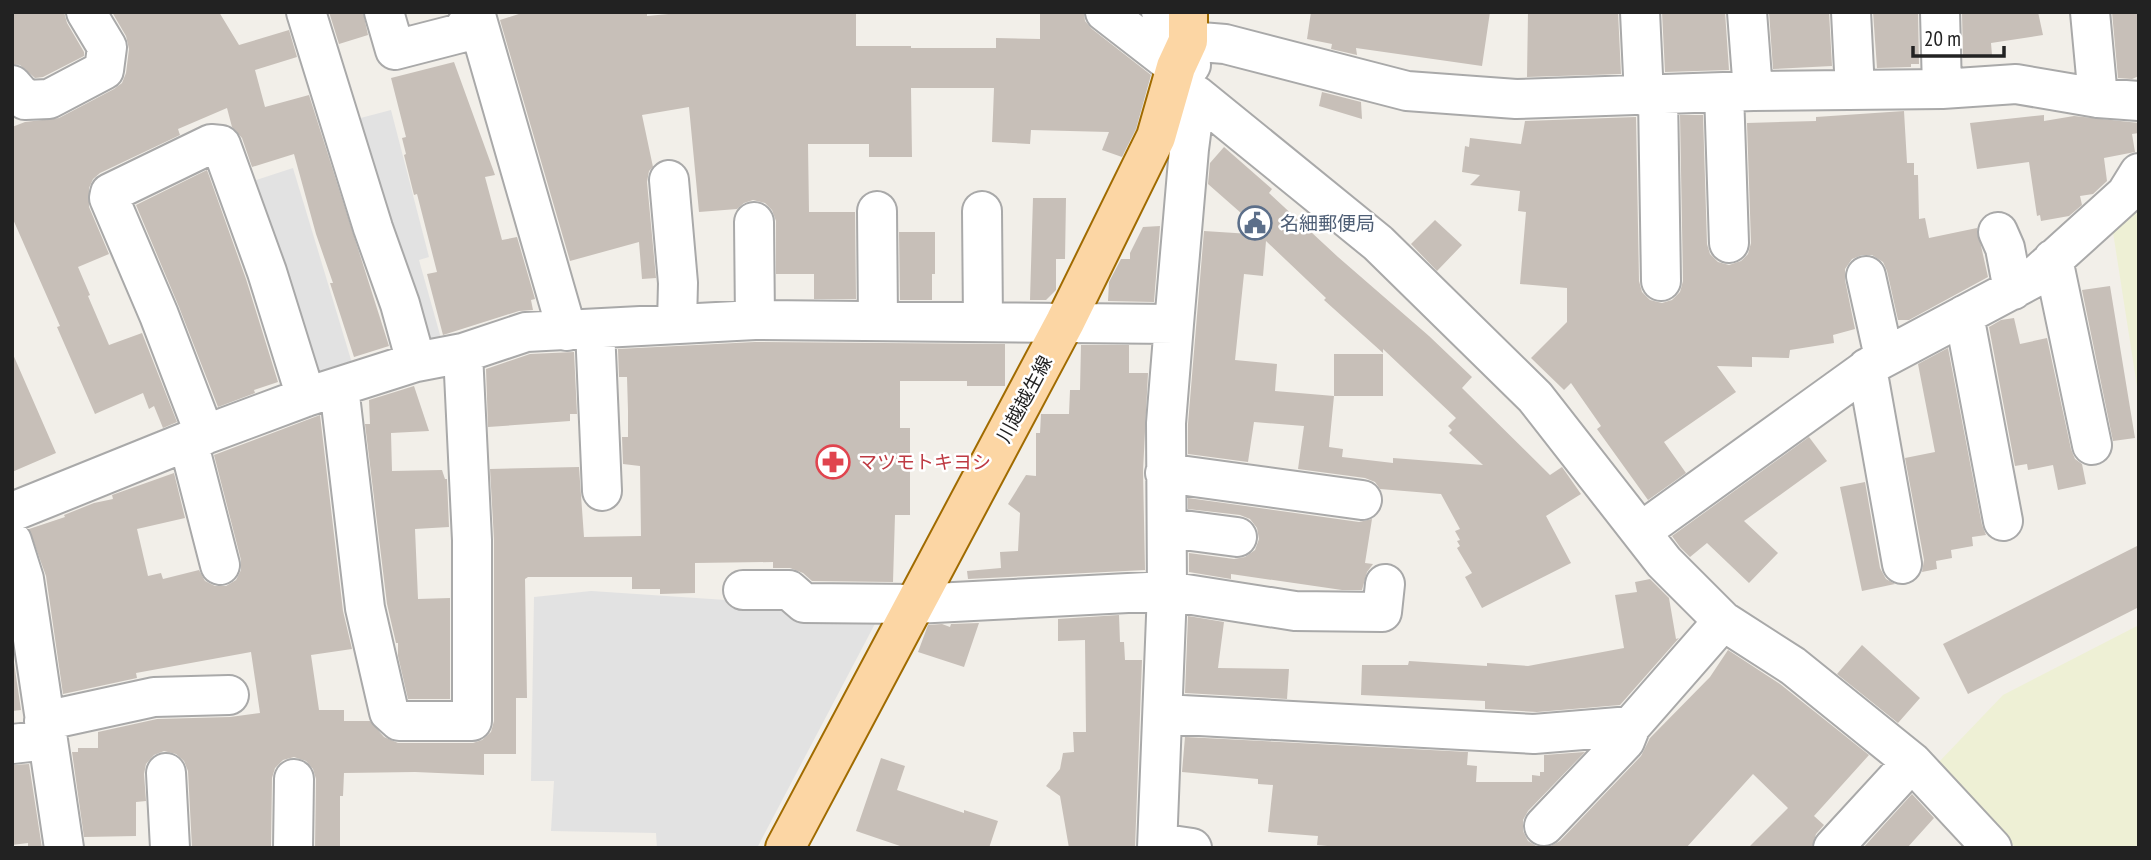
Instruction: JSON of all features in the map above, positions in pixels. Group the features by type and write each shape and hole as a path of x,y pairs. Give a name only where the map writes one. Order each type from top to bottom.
{"main road":[{"name":"川越越生線","path":"785,848 1065,322 1201,45"}],"street":[{"path":"12,85 25,100 50,99 104,70 107,47 86,12"},
{"path":"306,12 373,228 400,304 416,362"},
{"path":"384,12 395,50 461,33 476,12"},
{"path":"476,12 581,330 602,491"},
{"path":"1105,12 1201,45 1407,91 1516,99 1738,91 1942,89 2017,84 2098,98 2139,101"},
{"path":"1161,12 1201,45 1378,243 1535,397 1664,562 1723,621 1793,666 1912,762 1992,848"},
{"path":"1640,12 1651,96 1661,281"},
{"path":"1729,243 1738,91 1747,12"},
{"path":"1851,12 1855,90"},
{"path":"1940,12 1942,89"},
{"path":"2090,12 2098,98"},
{"path":"1169,846 1163,714 1168,528 1166,423 1189,149 1201,45"},
{"path":"220,565 196,438 159,315 108,198 110,193 211,144 221,145 267,272 323,392 365,608 390,712 399,721 471,721 472,540 463,353"},
{"path":"1642,531 1876,363 2032,279 2126,194 2139,173"},
{"path":"669,180 678,283 677,323"},
{"path":"877,211 878,320"},
{"path":"982,211 982,321"},
{"path":"754,222 755,320"},
{"path":"1998,232 2005,248 2013,290"},
{"path":"2053,258 2092,444"},
{"path":"1866,276 1902,564"},
{"path":"1964,316 2003,521"},
{"path":"12,512 196,438 323,392 416,362 463,353 526,332 755,320 1174,324"},
{"path":"1166,473 1362,500"},
{"path":"1168,528 1296,611 1382,612 1385,584"},
{"path":"12,541 24,579 20,607 35,735 64,848"},
{"path":"743,590 789,590 804,603 914,604 1167,591 1231,568"},
{"path":"1544,826 1625,741 1631,726 1723,621"},
{"path":"35,735 154,697 229,695"},
{"path":"1163,714 1534,734 1631,726"},
{"path":"1833,848 1912,762"},
{"path":"166,773 170,848"},
{"path":"293,779 293,848"}],"green space":[{"path":"2139,204 2139,399 2112,226"},
{"path":"2139,625 2139,848 2016,848 1937,764 2003,695"}],"shaded area":[{"path":"391,110 429,257 419,260 444,349 423,345 353,120"},
{"path":"293,168 355,373 310,376 247,183"},
{"path":"591,591 788,604 878,618 757,848 657,848 656,833 551,831 554,781 531,781 534,597"}],"building":[{"path":"12,12 64,12 84,56 43,77 35,78 20,65 12,64"},
{"path":"112,12 219,12 239,45 289,30 297,57 255,70 265,107 309,95 389,346 354,357 294,154 252,167 242,138 232,127 227,108 178,129 180,135 100,173 89,188 89,207 109,254 78,267 90,295 88,296 109,345 142,333 177,422 163,428 154,406 149,409 143,393 95,414 12,217 12,127 25,122 59,118 122,83 129,49 126,36"},
{"path":"329,12 363,12 368,35 339,44"},
{"path":"525,12 647,12 647,16 690,12 856,12 856,46 996,48 996,38 1040,39 1040,12 1084,12 1085,21 1092,29 1151,75 1136,129 1122,157 1102,150 1109,132 1031,130 1030,144 992,142 994,88 911,88 912,157 869,157 869,144 808,144 809,212 855,212 856,299 814,299 814,274 776,274 776,221 772,210 765,203 753,200 737,209 699,212 689,107 642,115 653,167 649,171 647,182 656,278 642,279 639,242 570,261 500,20"},
{"path":"1311,12 1490,12 1482,66 1356,48 1357,55 1331,49 1332,44 1307,39"},
{"path":"1528,12 1618,12 1621,74 1527,77"},
{"path":"1662,12 1725,12 1729,70 1665,72"},
{"path":"1769,12 1829,12 1832,66 1773,69"},
{"path":"1873,12 1918,12 1919,64 1911,64 1911,67 1877,68"},
{"path":"1962,12 2038,12 2043,35 1991,43 1992,55 1963,58"},
{"path":"2112,12 2139,12 2139,76 2132,79 2118,78"},
{"path":"454,62 495,175 485,177 502,240 517,237 535,299 531,300 533,310 519,311 443,335 427,274 437,272 404,155 406,154 402,138 406,137 391,78"},
{"path":"1322,92 1361,102 1362,119 1319,106"},
{"path":"1904,111 1907,163 1914,163 1914,175 1918,175 1919,219 1925,218 1929,238 1977,228 1988,277 1909,320 1898,320 1883,262 1872,255 1852,259 1845,269 1845,280 1855,329 1833,335 1834,343 1790,350 1789,358 1752,357 1752,367 1717,366 1736,392 1664,442 1686,473 1648,500 1597,429 1601,426 1571,383 1564,390 1531,358 1567,322 1567,288 1520,284 1526,212 1518,211 1520,191 1470,185 1480,175 1462,172 1465,146 1469,147 1470,138 1521,144 1525,121 1636,117 1639,281 1642,292 1650,300 1662,303 1672,300 1680,292 1683,281 1680,115 1703,115 1707,244 1710,254 1718,262 1729,265 1741,261 1748,254 1751,243 1747,123 1816,121 1816,117"},
{"path":"2044,115 2044,121 2074,116 2139,123 2139,133 2132,134 2135,152 2104,158 2107,181 2093,194 2080,196 2082,205 2069,216 2041,221 2040,215 2037,216 2029,162 1977,169 1970,123"},
{"path":"1224,147 1272,189 1269,193 1338,257 1472,377 1462,388 1550,475 1562,467 1581,494 1546,516 1571,563 1482,608 1465,577 1472,573 1457,548 1460,546 1457,541 1460,540 1455,531 1460,529 1441,494 1380,489 1375,482 1365,478 1298,469 1304,426 1254,422 1248,462 1188,454 1188,424 1204,231 1266,235 1208,184 1210,163","holes":["1266,241 1326,298 1324,300 1383,353 1383,349 1456,418 1448,426 1452,430 1449,433 1483,465 1393,458 1393,463 1342,457 1343,449 1329,447 1334,396 1275,391 1277,364 1235,360 1244,274 1263,276"]},
{"path":"207,170 246,279 278,382 218,407 136,205"},
{"path":"1033,198 1066,198 1065,259 1056,259 1056,290 1046,300 1030,300"},
{"path":"1435,220 1462,245 1437,271 1411,244"},
{"path":"1160,226 1154,302 1108,301 1109,282 1121,259 1130,259 1130,253 1143,227"},
{"path":"899,232 935,232 932,300 900,300"},
{"path":"2110,286 2135,438 2113,441 2082,290"},
{"path":"2014,318 2020,344 2047,338 2071,449 2075,459 2082,464 2086,484 2058,490 2053,465 2028,470 2027,464 2015,466 1989,327 2001,320"},
{"path":"755,342 1005,344 1005,386 967,386 967,381 900,381 900,428 910,428 910,515 895,515 893,582 812,581 803,573 790,568 773,568 773,562 695,563 695,593 660,594 660,589 632,589 632,577 528,577 525,579 527,698 516,698 516,754 484,754 484,775 344,773 343,796 340,796 340,848 315,848 316,779 313,769 306,761 294,757 283,760 275,768 272,778 271,848 192,848 188,771 184,761 176,754 164,751 154,755 146,764 146,801 136,802 136,836 84,837 72,752 78,752 78,748 98,748 98,732 157,719 230,717 260,713 251,652 136,673 137,678 63,694 46,576 29,529 65,517 64,515 94,503 113,499 112,495 174,473 185,518 137,529 148,576 161,573 163,579 199,570 205,581 215,586 226,586 236,580 241,570 241,560 214,455 320,415 343,611 352,649 311,655 319,710 344,710 344,721 370,721 384,737 398,743 473,743 482,740 491,732 494,721 494,540 490,469 579,467 584,537 641,536 640,466 623,464 622,437 628,437 627,377 619,377 618,349"},
{"path":"1081,345 1129,345 1129,373 1148,373 1143,471 1145,570 968,579 967,571 1001,568 1000,552 1018,551 1020,513 1008,504 1026,475 1036,476 1036,433 1040,433 1041,414 1069,414 1070,390 1080,390"},
{"path":"1948,348 1986,535 1972,537 1973,546 1951,550 1952,558 1936,561 1937,569 1922,572 1924,560 1905,458 1935,452 1918,364"},
{"path":"12,352 56,453 12,472"},
{"path":"574,352 577,414 570,414 570,421 488,427 486,369 530,354"},
{"path":"1334,354 1383,354 1383,396 1334,396"},
{"path":"414,386 429,431 391,433 392,471 442,470 447,479 449,527 415,529 418,599 450,598 450,699 408,699 398,656 398,643 387,604 365,424 370,424 369,400"},
{"path":"1809,437 1827,461 1744,521 1778,553 1749,583 1707,543 1690,557 1680,547 1672,536"},
{"path":"1865,482 1880,568 1886,579 1895,584 1862,591 1840,487"},
{"path":"1188,498 1359,522 1372,519 1365,563 1373,564 1367,572 1362,590 1342,590 1231,574 1231,579 1189,572 1189,553 1234,559 1245,557 1255,550 1259,539 1257,528 1250,519 1240,515 1188,509"},
{"path":"2139,545 2139,607 1968,694 1943,644"},
{"path":"1650,579 1669,598 1676,639 1679,638 1620,705 1537,712 1485,709 1485,701 1361,695 1362,665 1408,665 1409,661 1528,666 1624,648 1615,595 1637,592 1635,582"},
{"path":"1119,615 1120,642 1124,642 1125,660 1142,660 1135,848 1069,848 1060,796 1046,786 1060,769 1063,753 1074,752 1073,732 1086,732 1085,640 1058,641 1058,619"},
{"path":"1188,616 1224,622 1218,668 1289,669 1287,699 1185,693"},
{"path":"979,623 964,667 918,652 928,625 942,624 950,627 951,624"},
{"path":"1862,645 1920,698 1898,723 1837,674"},
{"path":"12,649 21,710 12,711"},
{"path":"1728,650 1780,684 1869,755 1814,816 1824,825 1816,834 1812,848 1748,848 1788,808 1753,774 1686,848 1348,848 1317,845 1318,836 1268,832 1273,785 1258,784 1258,779 1182,772 1185,737 1468,752 1467,765 1477,766 1476,782 1532,782 1532,775 1540,776 1540,772 1544,772 1544,755 1585,752 1528,811 1523,820 1523,831 1528,841 1538,847 1549,847 1560,841 1641,756 1650,738 1710,677"},
{"path":"881,758 905,766 897,790 964,813 964,810 998,821 989,848 906,848 856,831"},
{"path":"29,764 42,848 28,848 28,843 12,845 12,765"},
{"path":"1912,794 1934,818 1907,848 1863,848"}],"place":[{"name":"名細郵便局","path":"1255,223"},
{"name":"マツモトキヨシ","path":"833,462"}]}
